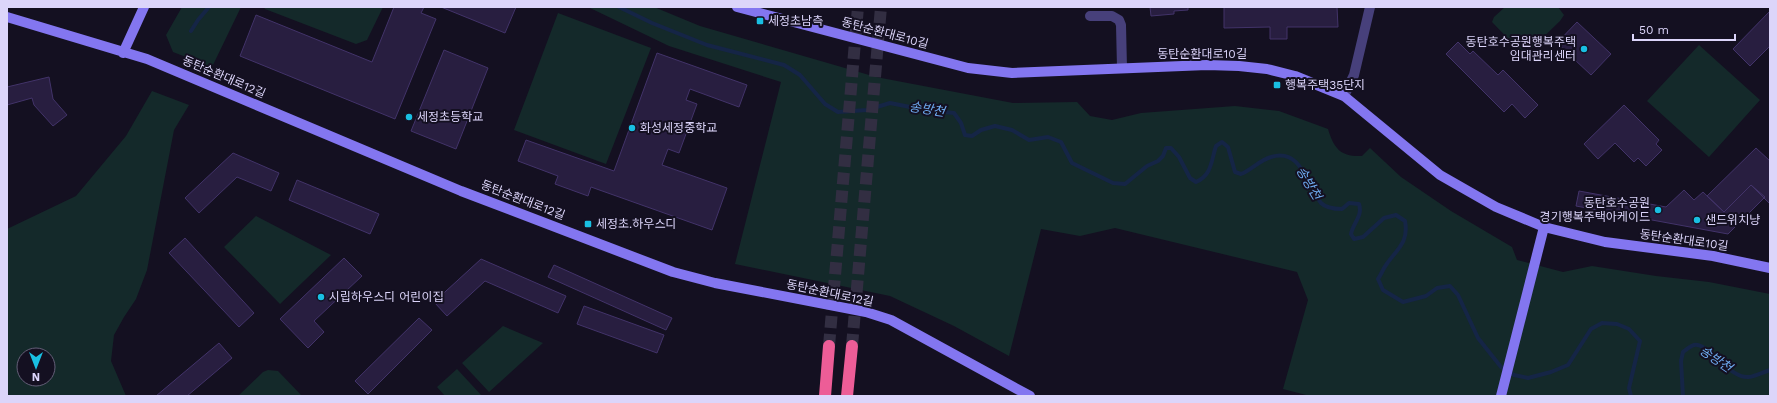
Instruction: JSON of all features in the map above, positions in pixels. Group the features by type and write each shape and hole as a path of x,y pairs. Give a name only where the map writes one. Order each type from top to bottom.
{"highway":[{"path":"825,396 829,346"},
{"path":"847,396 852,346"},
{"path":"821,396 826,377"},
{"path":"848,383 852,396"}],"street":[{"path":"123,53 144,7"},
{"name":"동탄순환대로10길","path":"737,7 968,68 1012,73 1207,65 1268,69 1295,76 1344,96 1440,175 1496,207 1544,227 1605,242 1692,253 1770,268"},
{"path":"1344,96 1354,75 1370,7"},
{"path":"1090,16 1112,16 1119,20 1121,25 1122,68"},
{"name":"동탄순환대로12길","path":"7,17 146,59 461,191 674,272 715,283 866,312 891,320 1028,395"},
{"path":"1501,396 1544,227"}],"green space":[{"path":"182,7 241,7 212,67 173,52 166,35"},
{"path":"264,7 383,7 367,40 356,44 265,9"},
{"path":"588,7 654,7 700,26 876,77 1013,103 1077,102 1090,116 1112,120 1141,113 1235,106 1279,111 1328,129 1336,147 1344,153 1362,156 1370,148 1401,177 1451,211 1512,247 1517,260 1563,272 1592,266 1656,276 1709,282 1770,294 1770,396 1310,396 1283,389 1308,300 1297,272 1115,228 1080,236 1041,229 1009,356 954,326 890,296 735,264 781,82 669,46"},
{"path":"1505,7 1558,7 1564,15 1560,21 1530,50 1525,52 1519,50 1492,22 1494,17"},
{"path":"558,13 651,48 606,164 514,130"},
{"path":"1699,45 1760,100 1709,157 1647,101"},
{"path":"152,91 189,105 174,130 147,270 136,299 114,335 111,361 126,396 7,396 7,229 76,196 126,136"},
{"path":"256,216 331,255 280,304 224,247"},
{"path":"503,326 543,343 489,392 462,363"},
{"path":"457,369 482,396 445,396 437,387"},
{"path":"268,370 278,371 302,396 238,396 263,372"}],"building":[{"path":"394,7 424,7 421,13 436,19 395,119 240,56 256,15 372,62"},
{"path":"441,7 516,7 505,33"},
{"path":"1150,7 1188,7 1188,10 1174,11 1174,14 1151,16"},
{"path":"1224,7 1337,7 1338,27 1287,27 1287,39 1270,39 1270,27 1224,28"},
{"path":"1770,11 1770,46 1750,66 1733,49"},
{"name":"동탄호수공원행복주택 임대관리센터","path":"1577,22 1611,54 1591,75 1557,43"},
{"path":"1458,42 1470,54 1473,51 1498,75 1503,70 1538,105 1525,118 1512,104 1504,112 1446,54"},
{"path":"444,50 488,68 456,149 411,131"},
{"path":"657,53 747,85 739,107 690,89 686,100 697,104 679,153 668,149 662,165 727,188 712,230 591,187 588,196 555,184 558,176 518,161 526,140 614,171"},
{"path":"49,77 53,99 67,115 53,126 34,105 32,98 7,105 7,87"},
{"path":"1624,105 1659,140 1656,144 1662,150 1646,166 1638,158 1634,162 1615,143 1598,159 1584,144"},
{"path":"1756,148 1770,161 1770,204 1751,185 1724,212 1707,196"},
{"path":"233,153 279,173 271,191 237,177 199,213 185,198"},
{"path":"297,180 379,214 370,234 289,200"},
{"name":"동탄호수공원 경기행복주택아케이드","path":"1751,185 1765,197 1728,234 1576,206 1579,191 1666,207 1684,190 1694,200 1703,192 1724,212"},
{"path":"185,238 254,313 239,327 169,253"},
{"name":"시립하우스디 어린이집","path":"344,258 362,276 314,321 324,332 308,348 280,319"},
{"path":"481,259 566,296 558,313 485,281 447,316 434,302"},
{"path":"554,265 672,318 666,330 548,277"},
{"path":"584,306 664,335 657,353 577,324"},
{"path":"419,318 432,330 368,394 355,381"},
{"path":"219,343 232,358 187,396 156,396"}],"waterway":[{"name":"송방천","path":"191,31 209,7"},
{"name":"송방천","path":"619,7 652,23 707,45 784,65 800,75 825,104 838,112 867,110 890,103 925,110 954,113 961,123 965,135 972,136 981,130 995,126 1012,130 1029,140 1048,137 1061,142 1072,163 1113,183 1125,184 1147,166 1158,161 1163,156 1166,148 1171,148 1179,157 1190,178 1196,182 1205,176 1212,162 1216,146 1222,142 1228,147 1235,172 1241,174 1263,160 1271,157 1281,155 1290,158 1297,163 1302,170 1316,196 1323,205 1331,208 1342,209 1349,203 1359,204 1359,216 1351,234 1354,239 1363,237 1384,218 1396,215 1405,221 1406,229 1404,240 1378,279 1383,290 1403,302 1426,296 1437,288 1450,286 1458,295 1478,338 1501,367 1514,375 1528,378 1551,372 1568,365 1591,329 1602,323 1617,324 1629,329 1640,341 1629,388 1631,396"},
{"name":"송방천","path":"1683,396 1681,361 1683,352 1694,345 1706,349 1726,367 1741,376 1749,377 1770,370"}],"tunnel":[{"path":"829,346 858,7"},
{"path":"852,346 881,7"}],"place":[{"name":"세정초남측","path":"760,21"},
{"name":"동탄호수공원행복주택 임대관리센터","path":"1584,49"},
{"name":"행복주택35단지","path":"1277,85"},
{"name":"세정초등학교","path":"409,117"},
{"name":"화성세정중학교","path":"632,128"},
{"name":"동탄호수공원 경기행복주택아케이드","path":"1658,210"},
{"name":"샌드위치냥","path":"1697,220"},
{"name":"세정초.하우스디","path":"588,224"},
{"name":"시립하우스디 어린이집","path":"321,297"}]}
